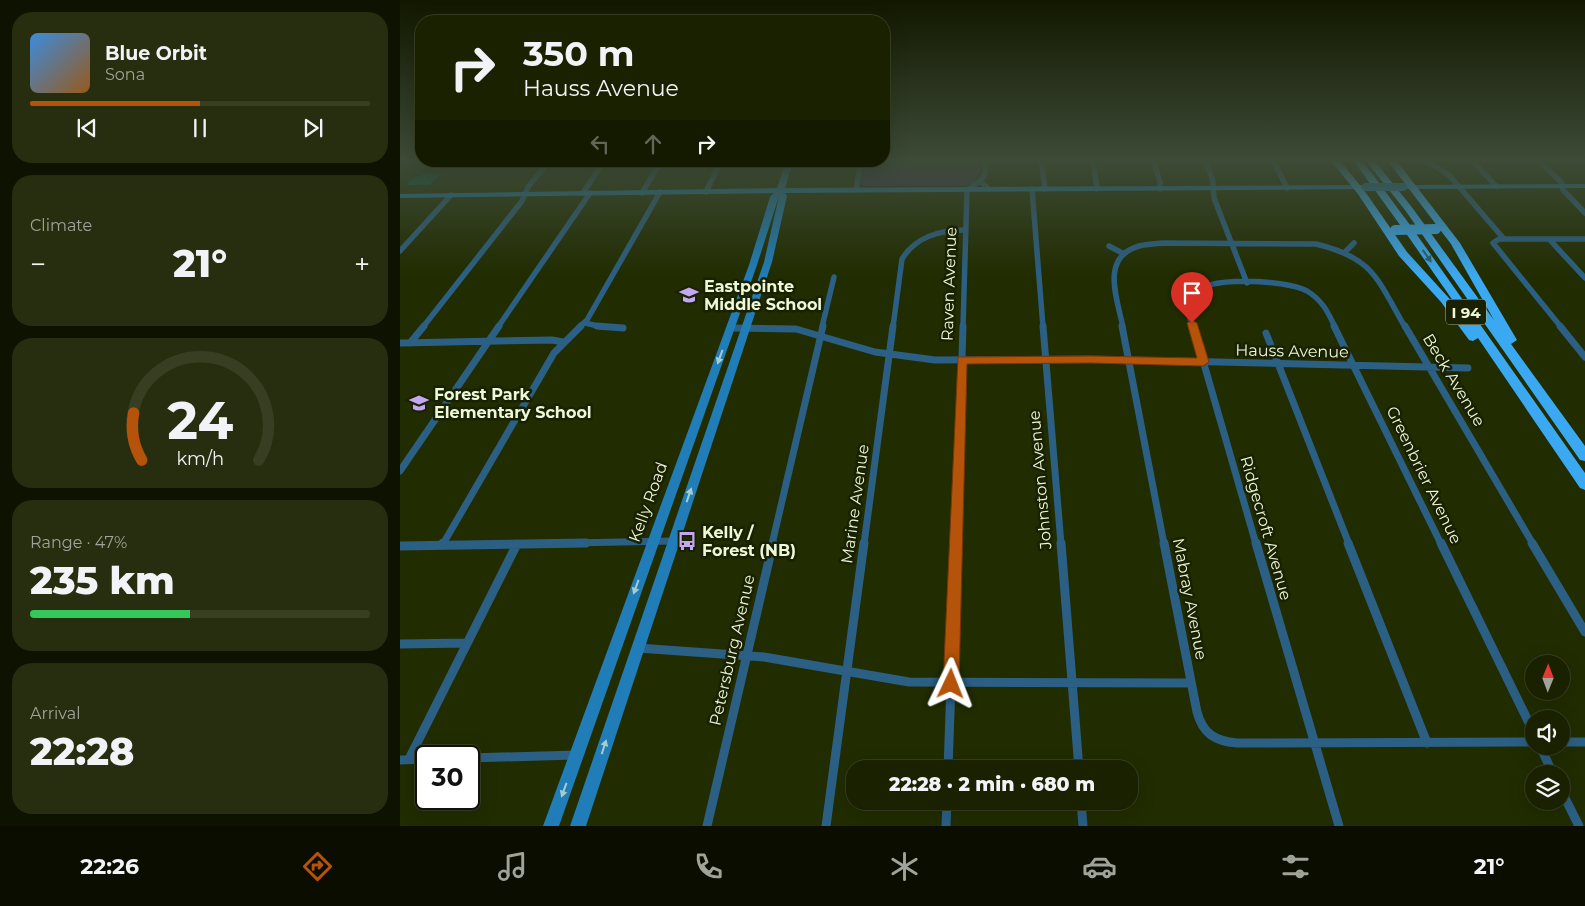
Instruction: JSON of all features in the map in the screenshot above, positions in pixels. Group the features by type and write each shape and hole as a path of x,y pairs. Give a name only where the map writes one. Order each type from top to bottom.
{"highway":[{"path":"1368,199 1383,226 1403,254 1445,299 1572,465"},
{"name":"I 94","path":"1386,199 1585,484"},
{"name":"I 94","path":"1400,199 1585,456"},
{"path":"1417,199 1463,255 1560,422"},
{"path":"1383,226 1396,230 1439,227"}],"street":[{"path":"400,251 448,199"},
{"path":"410,343 522,199"},
{"path":"400,471 489,341 582,199"},
{"path":"442,545 554,353 585,322 656,199"},
{"name":"Kelly Road","path":"551,826 753,265 774,199"},
{"name":"Kelly Road","path":"578,826 771,252 782,199"},
{"name":"Raven Avenue","path":"948,760 967,199"},
{"name":"Johnston Avenue","path":"1033,199 1078,760"},
{"path":"1214,199 1247,284"},
{"path":"1470,199 1504,239"},
{"path":"1571,199 1585,213"},
{"path":"764,228 772,229 768,243 771,252"},
{"name":"Marine Avenue","path":"826,826 901,264 904,255 913,244 928,236 946,231 966,230"},
{"path":"1585,239 1504,239 1495,240 1493,244 1585,357"},
{"path":"1549,239 1585,278"},
{"name":"Beck Avenue","path":"1231,243 1305,242 1326,246 1345,252 1363,263 1373,273 1585,632"},
{"path":"1110,246 1124,254 1139,246 1156,243 1231,243"},
{"path":"1345,252 1354,243"},
{"name":"Mabray Avenue","path":"1124,254 1117,262 1113,273 1128,360 1191,683 1201,725 1206,734 1215,740 1237,744 1525,742"},
{"path":"753,265 756,268 751,284 756,286 761,282"},
{"name":"Petersburg Avenue","path":"707,826 834,277"},
{"name":"Ridgecroft Avenue","path":"1247,284 1204,286 1194,291 1188,299 1187,307 1339,826"},
{"name":"Greenbrier Avenue","path":"1247,284 1287,284 1304,290 1317,298 1326,309 1525,715"},
{"path":"585,322 606,328 623,328"},
{"name":"Hauss Avenue","path":"730,328 796,329 852,347 889,355 925,359 1128,360 1468,368"},
{"path":"1266,333 1427,743"},
{"path":"400,343 555,340 563,342"},
{"path":"400,546 673,541"},
{"path":"404,760 467,643 517,544"},
{"path":"400,644 467,643"},
{"path":"638,648 707,650 746,654 821,666 887,680 951,684 1191,683"},
{"path":"1570,742 1585,742"},
{"path":"480,758 576,755"},
{"path":"1570,808 1579,826"},
{"path":"946,826 947,810"},
{"path":"1082,810 1083,826"}],"place":[{"name":"Eastpointe Middle School","path":"689,295"},
{"name":"Forest Park Elementary School","path":"419,403"},
{"name":"Kelly / Forest (NB)","path":"687,541"}],"route":[{"path":"951,684 962,360 1203,362 1192,323"}]}
